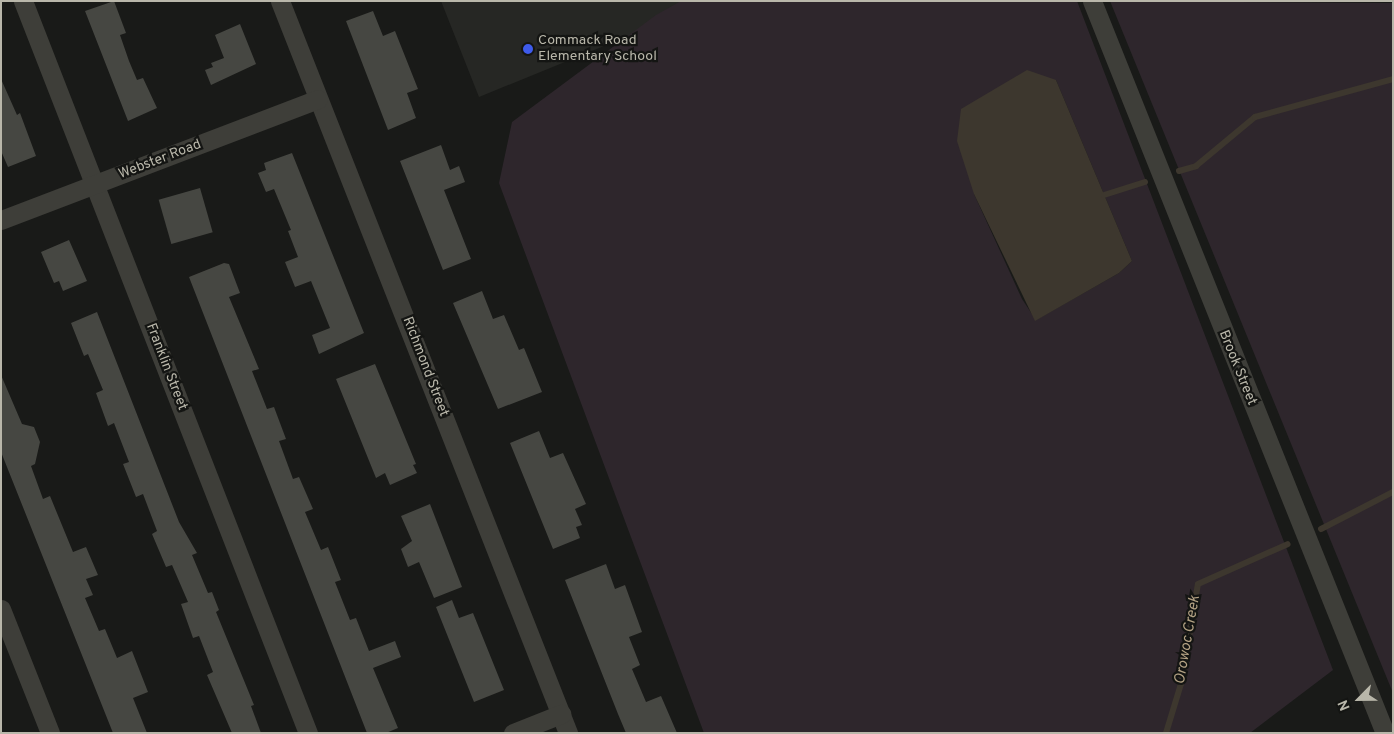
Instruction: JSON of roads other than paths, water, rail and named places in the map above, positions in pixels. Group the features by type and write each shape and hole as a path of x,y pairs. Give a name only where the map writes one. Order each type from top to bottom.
{"street":[{"name":"Franklin Street","path":"23,1 308,733"},
{"name":"Richmond Street","path":"280,1 568,733"},
{"name":"Brook Street","path":"1092,1 1385,733"},
{"name":"Webster Road","path":"1,220 318,99"},
{"path":"1,609 50,733"},
{"path":"513,733 561,714"}],"waterway":[{"path":"1179,171 1196,166 1255,117 1393,79"},
{"path":"1104,195 1145,182"},
{"name":"Orowoc Creek","path":"1321,529 1393,492"},
{"name":"Orowoc Creek","path":"1166,733 1181,684 1198,584 1288,544"}],"place":[{"name":"Commack Road Elementary School","path":"528,49"}]}
